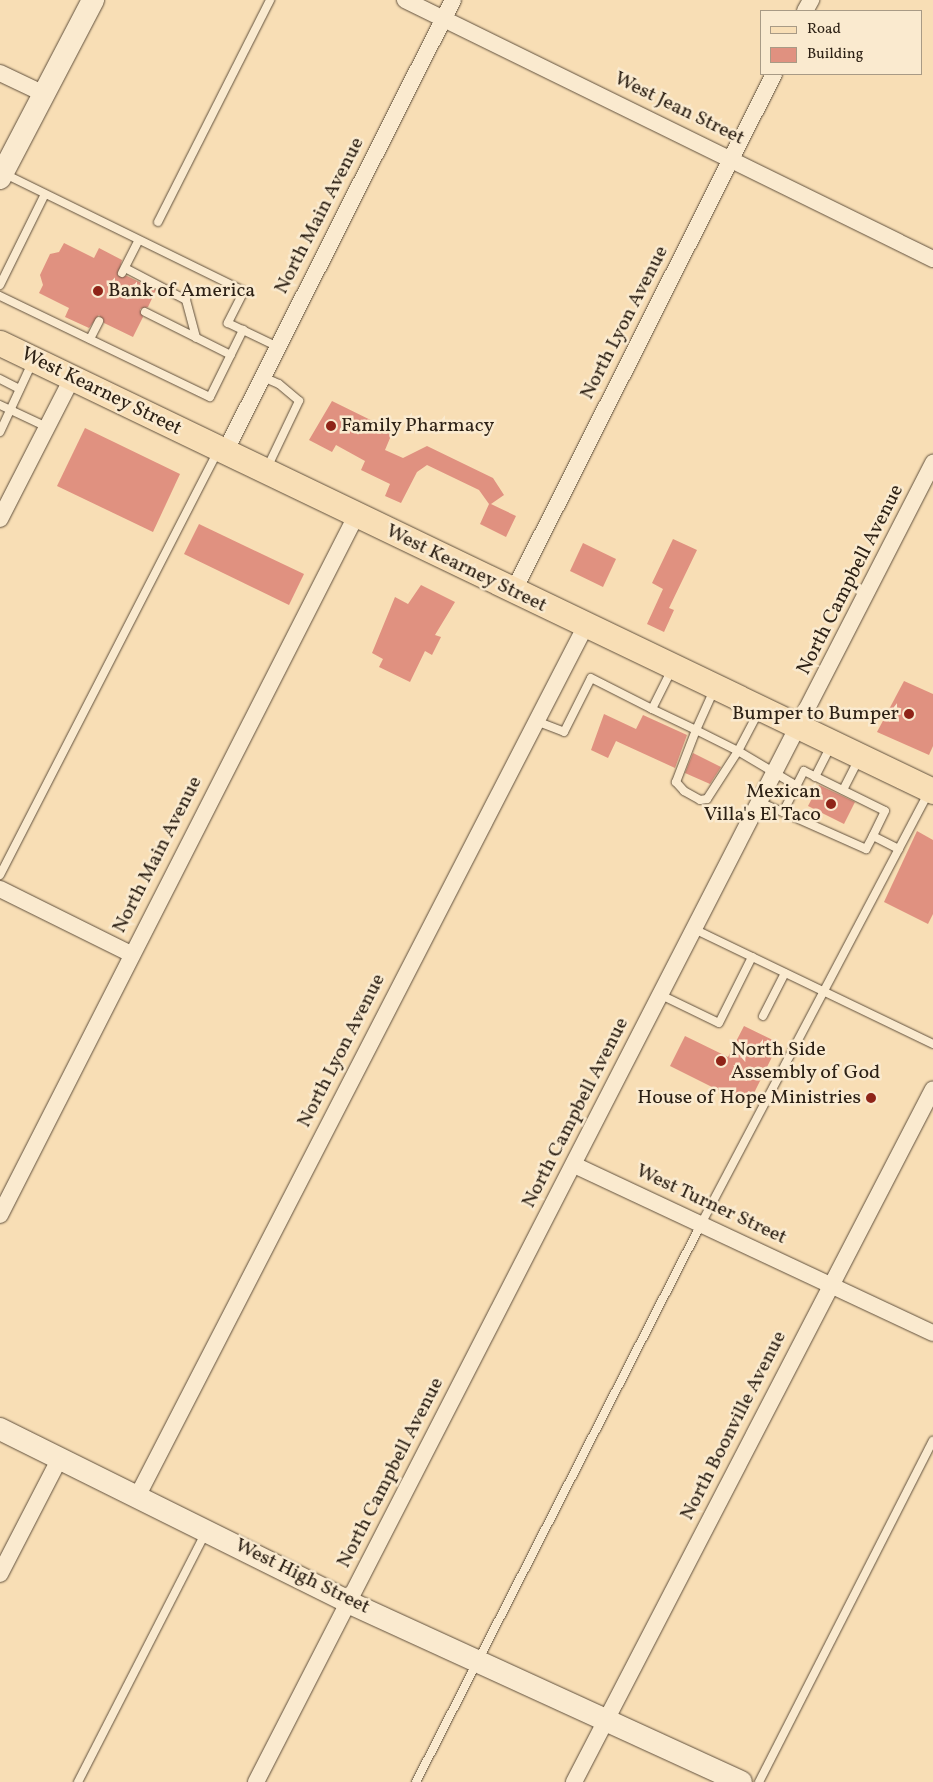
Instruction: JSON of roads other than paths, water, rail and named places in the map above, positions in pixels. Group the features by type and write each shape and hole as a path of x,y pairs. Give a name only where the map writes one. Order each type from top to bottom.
{"main road":[{"name":"West Kearney Street","path":"0,343 513,592 932,791"}],"street":[{"path":"1,175 92,0"},
{"name":"West Jean Street","path":"405,0 732,158 933,259"},
{"name":"North Main Avenue","path":"222,450 263,377 453,0"},
{"path":"0,73 44,94"},
{"name":"North Lyon Avenue","path":"513,592 774,75"},
{"path":"2,509 72,378"},
{"name":"North Campbell Avenue","path":"256,1782 775,772 800,728 933,463"},
{"name":"North Main Avenue","path":"0,1215 131,954 356,516"},
{"name":"North Lyon Avenue","path":"138,1495 585,626"},
{"path":"0,889 131,954"},
{"name":"North Boonville Avenue","path":"574,1782 933,1089"},
{"name":"West Turner Street","path":"574,1165 933,1333"},
{"name":"West High Street","path":"0,1429 138,1495 348,1602 607,1718 741,1782"},
{"path":"0,1574 60,1458"}],"lane":[{"path":"158,222 270,0"},
{"path":"1,175 244,291 228,323 278,347"},
{"path":"0,285 44,196"},
{"path":"138,241 124,271 186,300 196,338"},
{"path":"0,296 210,397 243,330"},
{"path":"145,312 231,355"},
{"path":"90,339 99,321"},
{"path":"0,430 34,360"},
{"path":"263,377 279,384 299,401 265,472"},
{"path":"0,379 20,389"},
{"path":"0,406 47,427"},
{"path":"0,875 222,450"},
{"path":"652,708 672,668"},
{"path":"536,721 564,732 591,678 738,751 797,786"},
{"path":"715,688 676,782 700,800 713,793 760,709"},
{"path":"815,777 832,744"},
{"path":"843,790 859,756"},
{"path":"760,802 866,849 885,811 804,772 783,812"},
{"path":"416,1782 701,1224 899,849 932,791"},
{"path":"873,836 899,849"},
{"path":"694,929 933,1044"},
{"path":"661,995 719,1023 752,957"},
{"path":"763,1016 785,973"},
{"path":"759,1782 933,1441"},
{"path":"78,1782 207,1530"}],"place":[{"name":"Bank of America","path":"98,291"},
{"name":"Family Pharmacy","path":"331,426"},
{"name":"Bumper to Bumper","path":"909,714"},
{"name":"Mexican Villa's El Taco","path":"831,804"},
{"name":"North Side Assembly of God","path":"721,1061"},
{"name":"House of Hope Ministries","path":"871,1098"}]}
